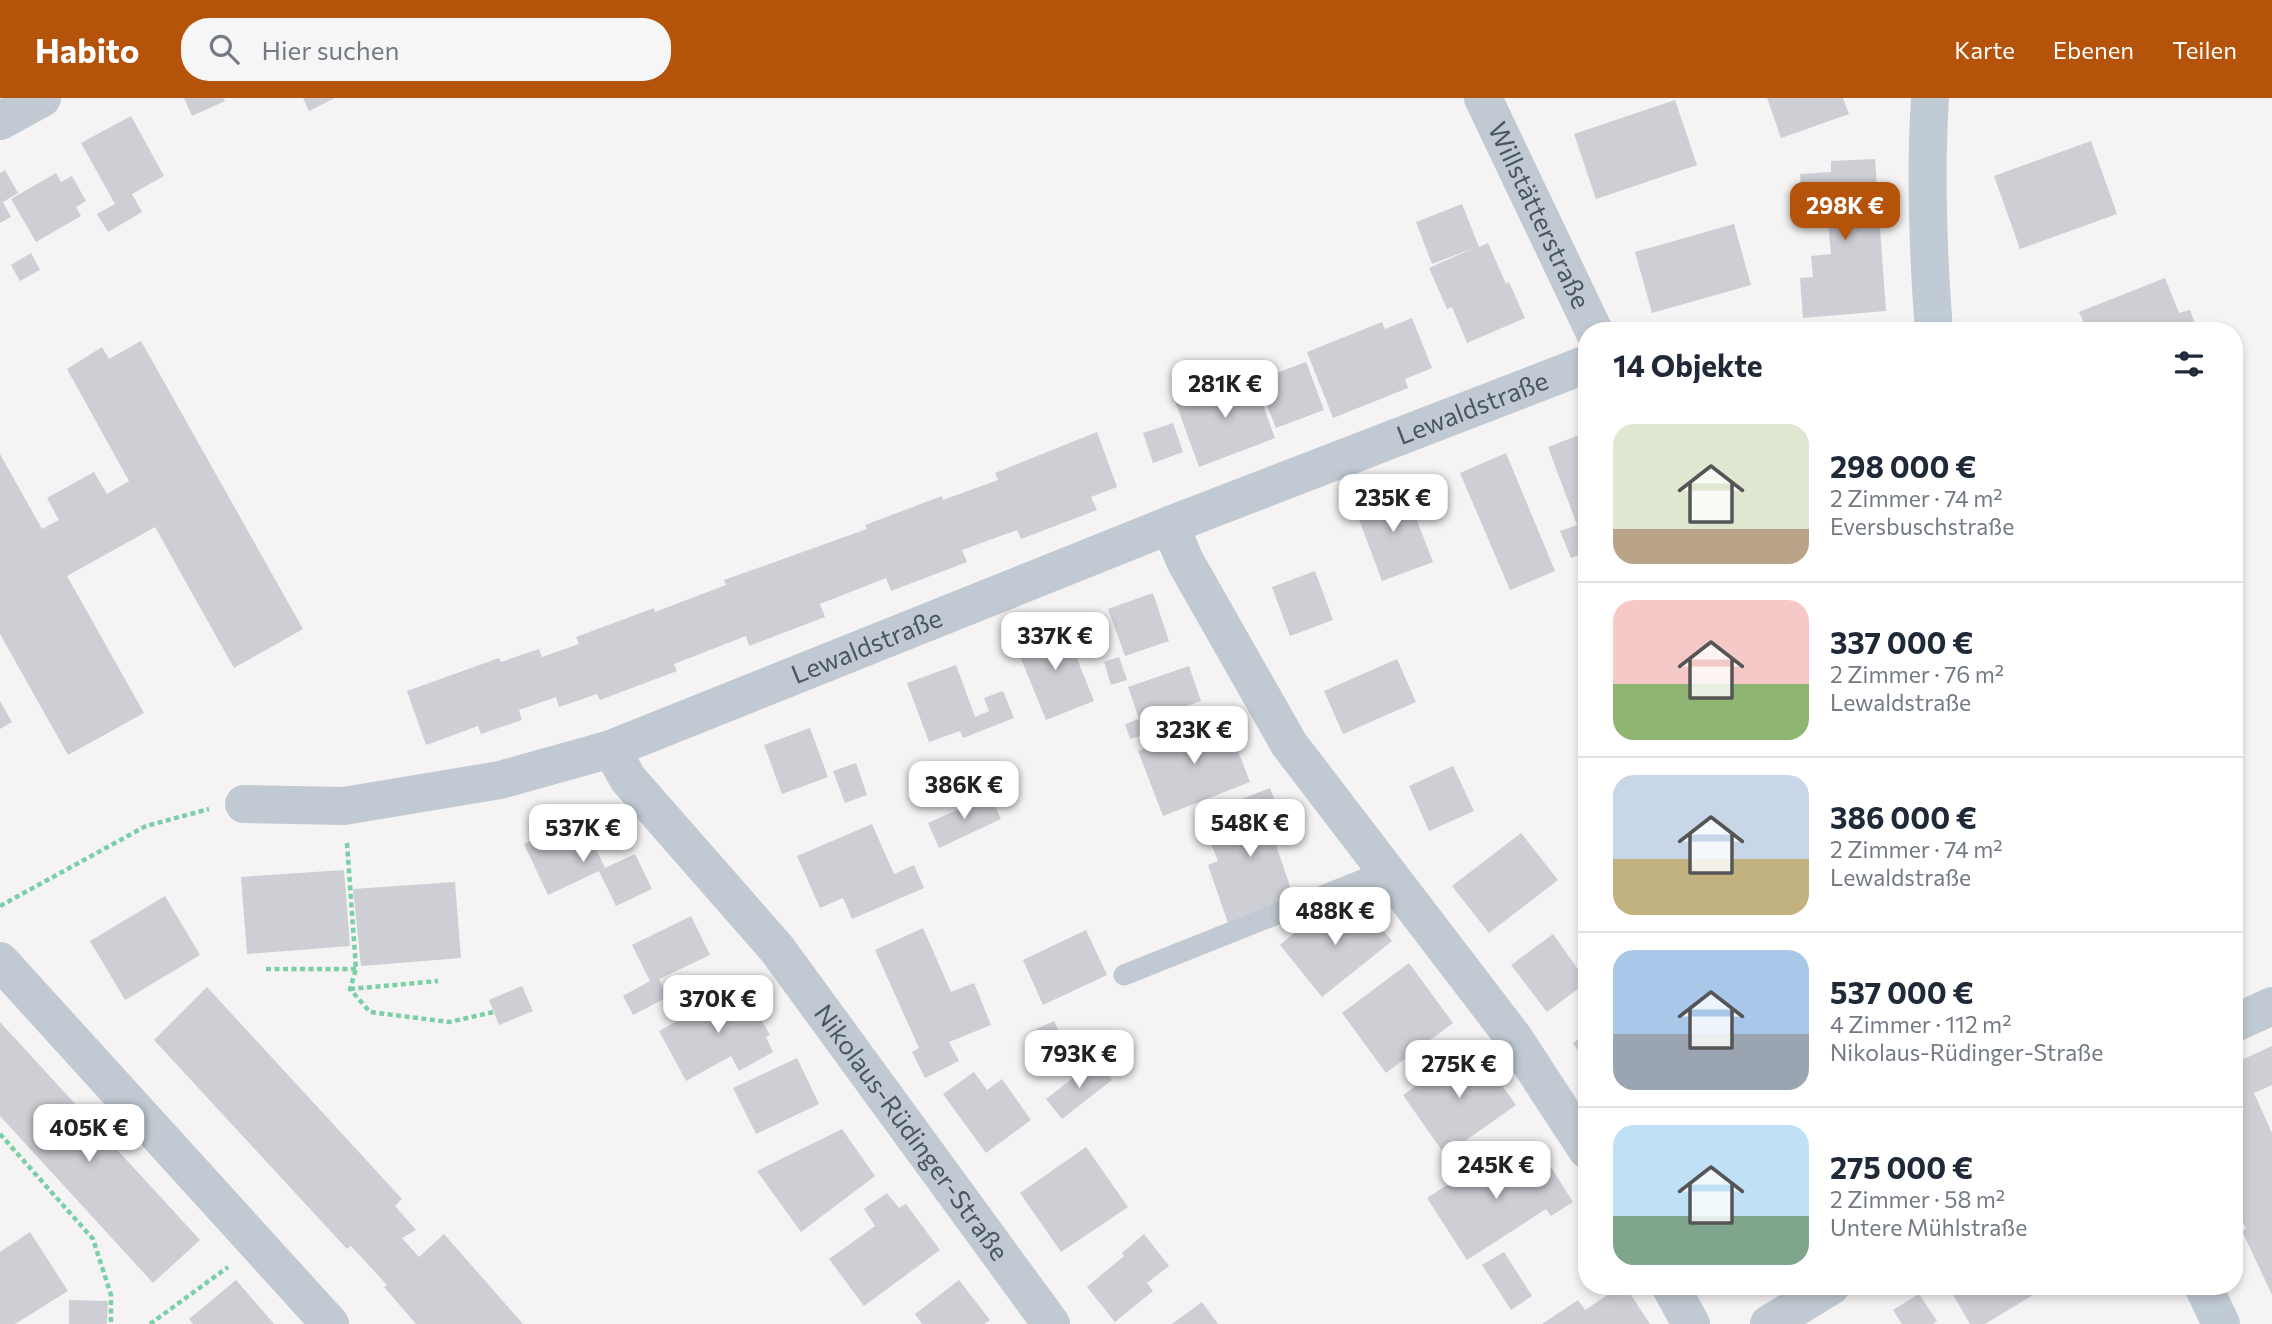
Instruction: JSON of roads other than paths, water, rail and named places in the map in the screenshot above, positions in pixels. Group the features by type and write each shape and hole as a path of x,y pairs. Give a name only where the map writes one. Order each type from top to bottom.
{"main road":[{"path":"1930,98 1927,156 1933,322"},
{"path":"2207,1295 2221,1324"}],"street":[{"path":"0,121 42,98"},
{"name":"Willstätterstraße","path":"1483,98 1590,322"},
{"name":"Lewaldstraße","path":"244,804 344,806 500,780 611,749 1170,525 1578,367"},
{"path":"1170,525 1185,561 1289,744 1514,1038 1578,1136"},
{"name":"Nikolaus-Rüdinger-Straße","path":"611,749 628,779 777,949 1051,1324"},
{"path":"0,961 330,1324"},
{"path":"2243,1019 2272,1006"},
{"path":"1675,1295 1691,1324"},
{"path":"1769,1324 1816,1295"}],"lane":[{"path":"1124,975 1385,872"}]}
